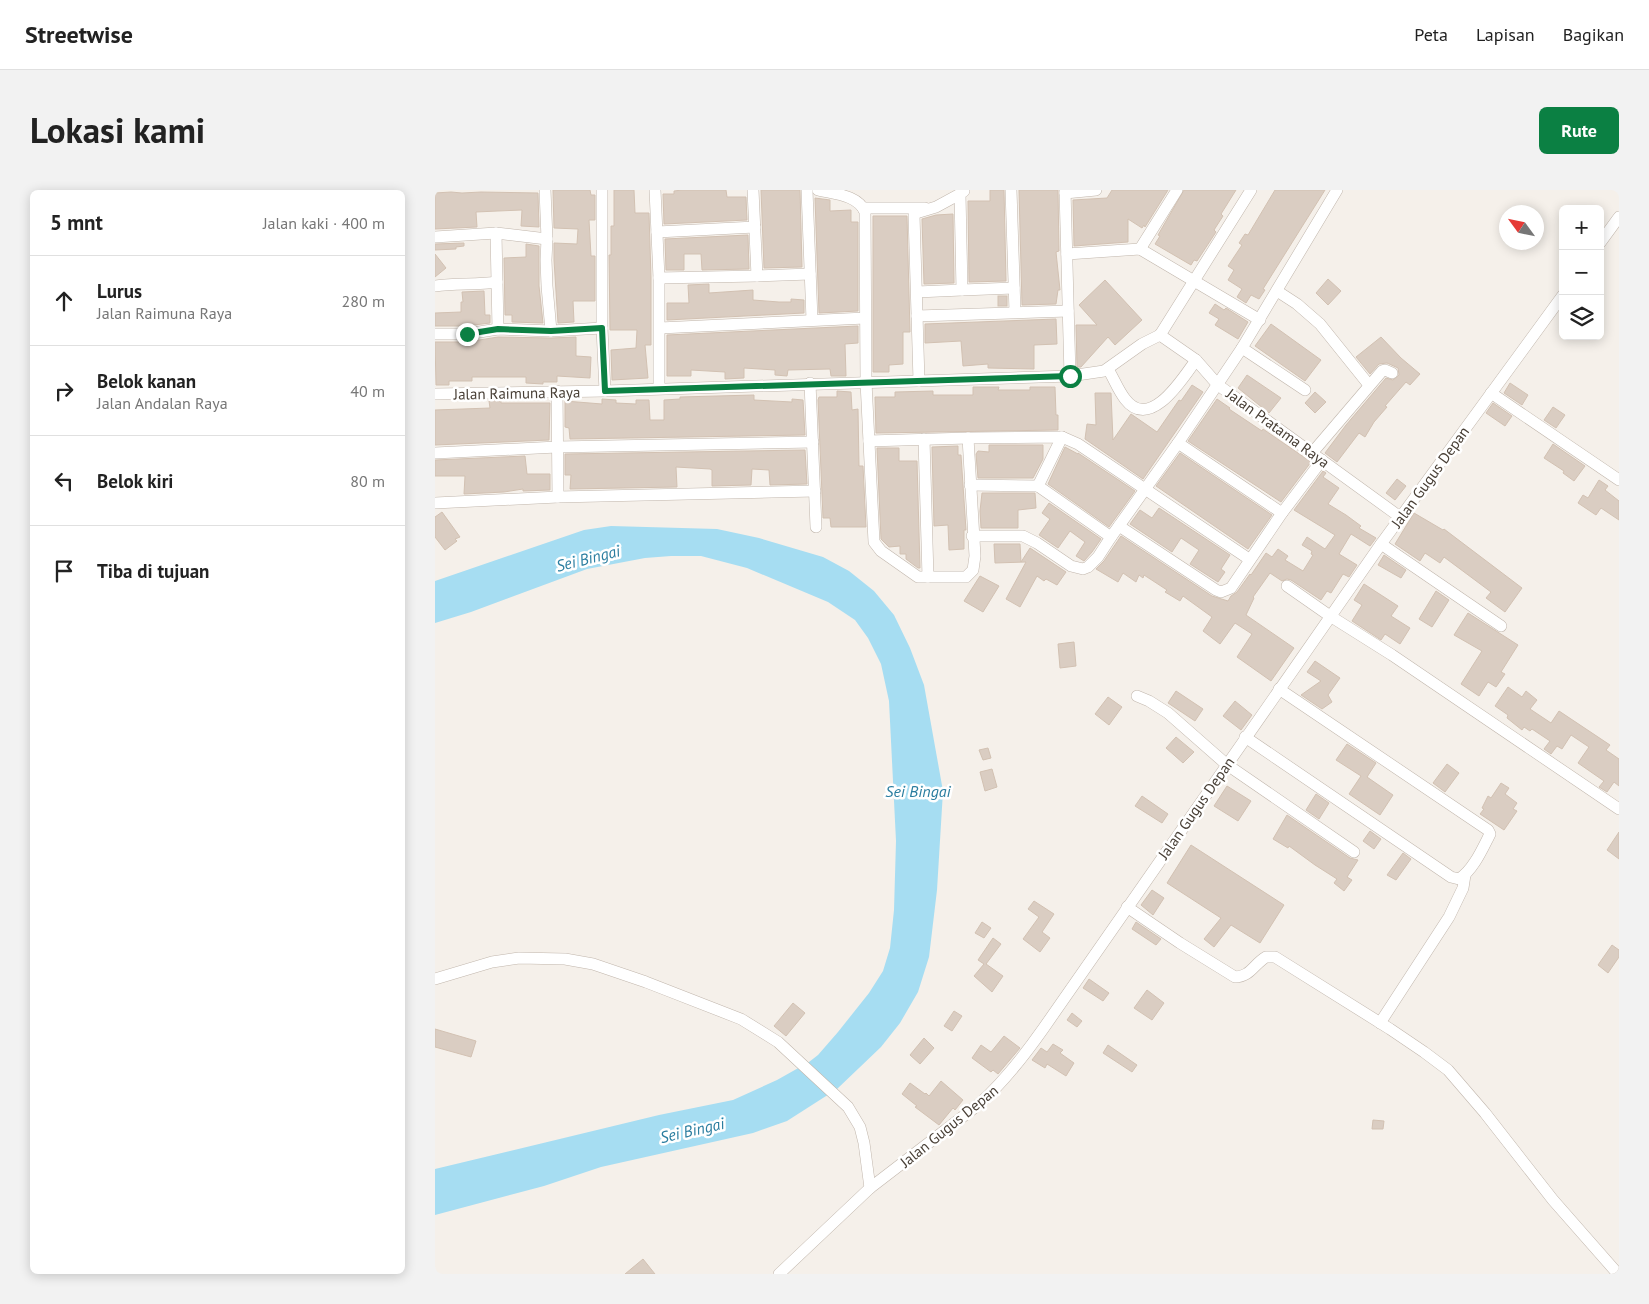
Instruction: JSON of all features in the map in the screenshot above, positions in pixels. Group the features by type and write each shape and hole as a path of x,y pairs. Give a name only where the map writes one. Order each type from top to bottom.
{"street":[{"path":"545,190 547,239 545,260 551,331"},
{"path":"602,190 602,328 605,391"},
{"path":"655,190 659,278 659,388"},
{"path":"753,190 757,276"},
{"path":"807,190 812,320"},
{"path":"818,190 854,199 860,203 865,212 865,382 873,538 875,545 915,575 966,577 970,574 975,564 968,438"},
{"path":"1011,190 1015,312"},
{"path":"1070,376 1065,191 1095,190"},
{"path":"1140,249 1177,190"},
{"path":"1196,360 1169,396 1160,404 1143,409 1137,408 1125,400 1107,369 1142,344 1160,335 1251,190"},
{"path":"972,536 1023,536 1071,566 1083,569 1088,567 1098,557 1218,385 1337,190"},
{"path":"863,208 936,207 963,192 962,290"},
{"path":"919,381 914,216 916,212 929,208"},
{"path":"1604,238 1619,217"},
{"path":"657,232 755,227"},
{"path":"435,237 496,233 547,239"},
{"path":"496,233 498,329"},
{"path":"1067,254 1140,249 1259,320"},
{"path":"659,278 810,274"},
{"path":"435,286 447,284 479,285 497,282"},
{"path":"917,292 1014,288"},
{"path":"1277,291 1297,304 1320,324 1369,385"},
{"name":"Jalan Gugus Depan","path":"779,1274 870,1188 995,1090 1025,1054 1400,517 1559,300"},
{"path":"917,316 1068,311"},
{"path":"659,328 865,318"},
{"path":"435,334 467,334 498,329 551,331 602,328"},
{"name":"Jalan Pratama Raya","path":"1160,335 1196,360 1218,385 1400,517"},
{"path":"1242,348 1305,390"},
{"name":"Jalan Raimuna Raya","path":"435,394 605,391 1070,376 1098,373 1107,369"},
{"path":"1312,453 1382,372 1385,370 1392,373"},
{"path":"811,383 816,527"},
{"path":"557,391 559,497"},
{"path":"1491,393 1619,480"},
{"path":"869,442 925,439 1062,437 1078,444 1249,559"},
{"path":"1038,486 1062,437"},
{"path":"925,439 928,577"},
{"path":"435,453 813,442"},
{"path":"1178,442 1282,513"},
{"path":"1119,526 1221,592 1231,588 1249,559 1322,460"},
{"path":"970,485 1038,486 1111,537"},
{"path":"435,503 559,497 815,491"},
{"path":"1381,544 1501,626"},
{"path":"1287,586 1619,809"},
{"path":"1279,689 1488,830 1490,834 1465,875 1463,888 1449,917 1380,1023"},
{"path":"1137,696 1168,713 1226,764 1355,852"},
{"path":"1245,737 1451,877 1459,879 1465,875"},
{"path":"1127,907 1229,976 1245,975 1263,958 1272,956 1425,1052 1457,1080 1553,1200 1617,1274"},
{"path":"435,979 492,962 519,958 565,960 593,964 646,982 741,1019 778,1042 848,1107 858,1122 864,1142 870,1188"}],"water":[{"name":"Sei Bingai","path":"611,526 717,529 759,538 823,557 849,571 874,591 894,615 910,648 924,685 943,791 937,890 929,957 918,992 900,1023 881,1047 837,1089 787,1121 753,1133 601,1167 544,1186 435,1215 435,1169 659,1115 733,1100 777,1080 809,1062 818,1055 838,1032 869,993 883,971 890,948 894,910 896,841 889,701 881,664 868,638 855,620 828,602 747,568 701,556 671,556 645,558 587,569 471,612 435,623 435,581 584,530"}],"building":[{"path":"553,190 590,190 591,195 595,195 595,220 589,220 591,256 595,256 595,301 573,301 574,322 558,323 554,243 577,244 578,229 554,228"},
{"path":"614,190 634,190 635,213 649,213 651,345 645,345 648,378 612,380 611,350 636,348 637,330 610,330 609,255 611,255 611,226 614,226"},
{"path":"726,190 727,197 746,197 747,220 664,224 663,194 674,194 674,191"},
{"path":"761,190 800,190 802,267 764,268"},
{"path":"990,190 1004,190 1006,281 969,282 968,201 990,201"},
{"path":"1019,190 1058,190 1059,251 1056,252 1060,290 1058,290 1056,304 1022,305"},
{"path":"1112,190 1168,190 1145,227 1144,225 1142,228 1128,219 1128,242 1074,246 1073,200 1107,198"},
{"path":"1184,190 1236,190 1221,214 1223,216 1214,230 1216,232 1197,261 1194,260 1191,265 1155,244 1160,236 1158,235"},
{"path":"1275,190 1325,190 1263,289 1265,290 1259,299 1251,295 1246,303 1237,297 1242,289 1228,280 1234,270 1228,266 1242,245 1239,243 1245,234 1248,235"},
{"path":"435,193 538,193 539,227 521,226 522,210 476,212 477,227 435,229"},
{"path":"815,198 830,200 830,211 851,210 851,222 858,222 858,311 819,313"},
{"path":"953,214 954,283 924,284 922,219 936,215"},
{"path":"873,216 907,216 910,332 903,332 903,364 889,365 889,372 873,372"},
{"path":"748,235 749,269 702,270 701,254 684,254 684,270 666,270 665,239"},
{"path":"464,243 464,246 456,247 456,249 435,250 435,244"},
{"path":"526,244 539,246 539,286 543,323 512,322 512,315 505,315 504,258 526,257"},
{"path":"435,254 446,268 435,277"},
{"path":"1328,279 1341,291 1328,305 1316,293"},
{"path":"1105,280 1142,320 1115,345 1108,337 1081,367 1077,367 1076,325 1097,325 1079,305"},
{"path":"709,284 709,293 753,290 753,300 791,302 791,299 804,300 804,313 667,320 667,303 689,303 688,285"},
{"path":"484,291 485,315 490,315 490,323 466,326 435,326 435,313 461,312 462,292"},
{"path":"998,296 1007,296 1007,306 998,306"},
{"path":"1215,304 1224,310 1226,308 1248,322 1238,339 1215,325 1219,319 1209,313"},
{"path":"1056,319 1057,344 1034,345 1034,369 988,368 988,364 963,366 961,341 925,343 925,324"},
{"path":"1271,324 1321,360 1305,381 1255,346"},
{"path":"858,326 858,343 845,344 846,376 831,376 830,369 788,370 787,376 775,375 775,370 744,368 744,378 725,379 725,372 691,370 691,376 667,376 667,335"},
{"path":"498,337 576,337 576,356 591,357 590,378 557,376 557,382 543,382 543,384 526,383 526,377 472,377 472,381 449,381 449,385 436,385 435,342 467,342"},
{"path":"1381,337 1420,374 1410,385 1406,382 1385,406 1387,407 1374,422 1365,437 1359,433 1337,462 1325,453 1386,378 1393,380 1399,375 1398,368 1387,363 1379,364 1370,374 1356,357"},
{"path":"1247,375 1281,398 1269,413 1238,388"},
{"path":"1510,383 1528,395 1522,405 1504,393"},
{"path":"1192,385 1203,392 1143,479 1085,439 1087,424 1096,425 1095,393 1111,393 1113,440 1131,414 1157,432"},
{"path":"973,387 999,387 998,390 1030,390 1030,387 1055,387 1058,430 876,433 875,397 895,397 895,392 933,391 933,395 973,395"},
{"path":"837,391 851,392 852,410 858,409 859,466 863,466 866,527 831,527 830,518 823,518 818,400 819,397 837,397"},
{"path":"1315,392 1326,402 1315,413 1305,403"},
{"path":"754,395 754,400 792,402 792,399 803,400 805,435 570,439 569,428 565,427 565,401 602,404 602,399 616,400 616,403 636,404 636,400 649,400 650,420 664,420 664,400 680,399 680,397"},
{"path":"1217,399 1229,409 1262,431 1263,429 1311,462 1281,502 1188,441"},
{"path":"501,400 501,403 550,403 549,440 435,445 435,410 490,408 489,401"},
{"path":"1493,403 1512,416 1505,426 1486,413"},
{"path":"1553,407 1565,415 1556,428 1544,420"},
{"path":"1553,444 1585,466 1574,481 1563,473 1564,471 1544,458"},
{"path":"989,445 1043,445 1043,459 1033,478 978,478 976,454 978,451 989,452"},
{"path":"958,446 958,455 961,455 966,530 964,530 964,549 949,550 948,525 934,526 932,447"},
{"path":"1065,447 1078,453 1135,491 1109,527 1048,484"},
{"path":"877,448 899,448 899,461 917,461 920,568 906,559 906,554 900,554 900,546 889,547 881,539"},
{"path":"805,450 807,484 770,485 769,470 752,469 751,485 712,486 712,470 676,467 677,487 570,489 571,475 565,475 565,454"},
{"path":"1180,453 1272,515 1248,549 1156,486"},
{"path":"525,456 527,474 550,474 550,490 523,491 523,489 464,494 465,476 435,476 435,460"},
{"path":"1323,471 1326,473 1323,477 1339,488 1328,504 1361,526 1359,528 1376,538 1370,546 1351,534 1339,554 1357,565 1349,577 1343,574 1331,593 1327,591 1321,600 1291,580 1282,581 1270,573 1253,597 1246,615 1294,648 1271,681 1237,657 1252,634 1235,623 1220,644 1203,631 1212,617 1183,596 1180,601 1144,575 1143,578 1139,575 1136,582 1123,573 1118,582 1096,569 1104,561 1121,536 1212,596 1228,601 1251,575 1266,553 1272,557 1278,549 1288,556 1285,560 1303,571 1313,555 1311,554 1312,551 1302,545 1307,537 1325,549 1335,535 1294,510"},
{"path":"1397,479 1406,486 1395,500 1386,493"},
{"path":"1599,480 1608,486 1605,490 1619,501 1619,520 1601,508 1596,515 1578,503 1583,495 1588,498"},
{"path":"982,493 1035,493 1036,508 1018,510 1018,528 981,528"},
{"path":"1049,503 1101,539 1084,561 1076,556 1085,542 1070,531 1058,548 1039,535 1050,519 1042,513"},
{"path":"1159,508 1230,555 1221,569 1225,572 1218,582 1190,564 1199,550 1181,538 1172,552 1130,524 1140,510 1152,518"},
{"path":"442,512 460,537 455,539 457,541 445,550 435,537 435,517"},
{"path":"1414,513 1444,529 1522,588 1505,612 1486,598 1491,592 1444,557 1440,563 1425,553 1420,561 1395,544"},
{"path":"994,544 1020,544 1021,562 1030,548 1066,572 1057,585 1046,579 1044,581 1037,576 1020,607 1006,599 1026,562 995,563"},
{"path":"1384,555 1406,570 1401,578 1378,565"},
{"path":"980,576 999,586 983,612 964,601"},
{"path":"1364,584 1398,606 1391,616 1410,628 1400,644 1385,634 1381,640 1352,621 1362,605 1354,600"},
{"path":"1436,591 1449,600 1432,627 1419,619"},
{"path":"1468,613 1518,645 1501,672 1505,674 1496,687 1488,682 1479,696 1461,684 1482,651 1454,635"},
{"path":"1074,642 1076,666 1060,668 1058,644"},
{"path":"1315,661 1340,678 1328,695 1332,702 1322,709 1301,695 1321,681 1307,672"},
{"path":"1508,687 1522,697 1526,691 1537,700 1530,709 1551,723 1559,711 1610,745 1606,750 1619,759 1619,786 1614,782 1607,792 1599,787 1604,781 1578,763 1589,747 1571,735 1562,749 1557,746 1551,754 1544,749 1550,741 1532,729 1530,731 1524,727 1522,730 1507,718 1508,715 1495,706"},
{"path":"1176,691 1203,709 1195,721 1168,703"},
{"path":"1108,697 1122,707 1109,725 1095,714"},
{"path":"1235,701 1252,715 1241,730 1223,716"},
{"path":"1176,737 1194,752 1183,763 1166,748"},
{"path":"1347,744 1376,763 1367,777 1393,795 1380,815 1349,794 1361,776 1336,760"},
{"path":"988,748 991,758 983,760 979,750"},
{"path":"1447,764 1459,773 1445,792 1433,783"},
{"path":"992,769 997,787 985,791 980,772"},
{"path":"1501,783 1509,788 1505,794 1517,803 1513,809 1517,811 1504,830 1480,814 1484,809 1482,808 1488,796 1491,798"},
{"path":"1227,786 1251,801 1238,821 1214,806"},
{"path":"1316,794 1329,803 1319,819 1306,810"},
{"path":"1142,796 1168,814 1162,823 1135,806"},
{"path":"1287,815 1350,858 1358,860 1347,877 1352,880 1344,891 1334,883 1337,879 1289,846 1288,848 1273,839"},
{"path":"1370,831 1381,839 1374,849 1363,841"},
{"path":"1619,832 1619,859 1607,850"},
{"path":"1191,845 1284,905 1260,943 1231,925 1214,947 1204,939 1221,918 1167,883"},
{"path":"1403,853 1411,859 1396,880 1387,875"},
{"path":"1152,890 1164,898 1153,915 1141,905"},
{"path":"1034,901 1054,914 1042,932 1050,938 1040,952 1023,939 1039,917 1028,909"},
{"path":"982,922 991,928 984,938 975,933"},
{"path":"1136,922 1161,939 1156,945 1132,929"},
{"path":"993,938 1001,944 986,964 1003,976 992,992 974,976 984,964 978,960"},
{"path":"1612,945 1619,950 1619,957 1608,973 1598,965"},
{"path":"1089,979 1109,993 1103,1001 1083,988"},
{"path":"1147,990 1164,1003 1152,1020 1134,1008"},
{"path":"793,1003 805,1013 786,1036 774,1026"},
{"path":"954,1011 962,1016 952,1031 944,1026"},
{"path":"1072,1013 1082,1021 1077,1027 1067,1020"},
{"path":"435,1029 476,1041 471,1057 435,1047"},
{"path":"1004,1036 1020,1048 998,1074 993,1070 991,1072 972,1058 981,1045 991,1052"},
{"path":"924,1038 934,1048 920,1064 910,1055"},
{"path":"1053,1044 1063,1050 1060,1053 1074,1063 1066,1076 1047,1064 1045,1068 1032,1060 1041,1048 1047,1052"},
{"path":"1108,1045 1137,1065 1132,1072 1103,1053"},
{"path":"941,1081 963,1100 955,1110 953,1108 939,1125 915,1107 917,1106 902,1094 910,1083 929,1096"},
{"path":"1373,1120 1384,1121 1383,1129 1372,1129"},
{"path":"643,1259 655,1274 625,1274"}],"route":[{"path":"467,334 498,329 551,331 602,328 605,391 1070,376"}]}
